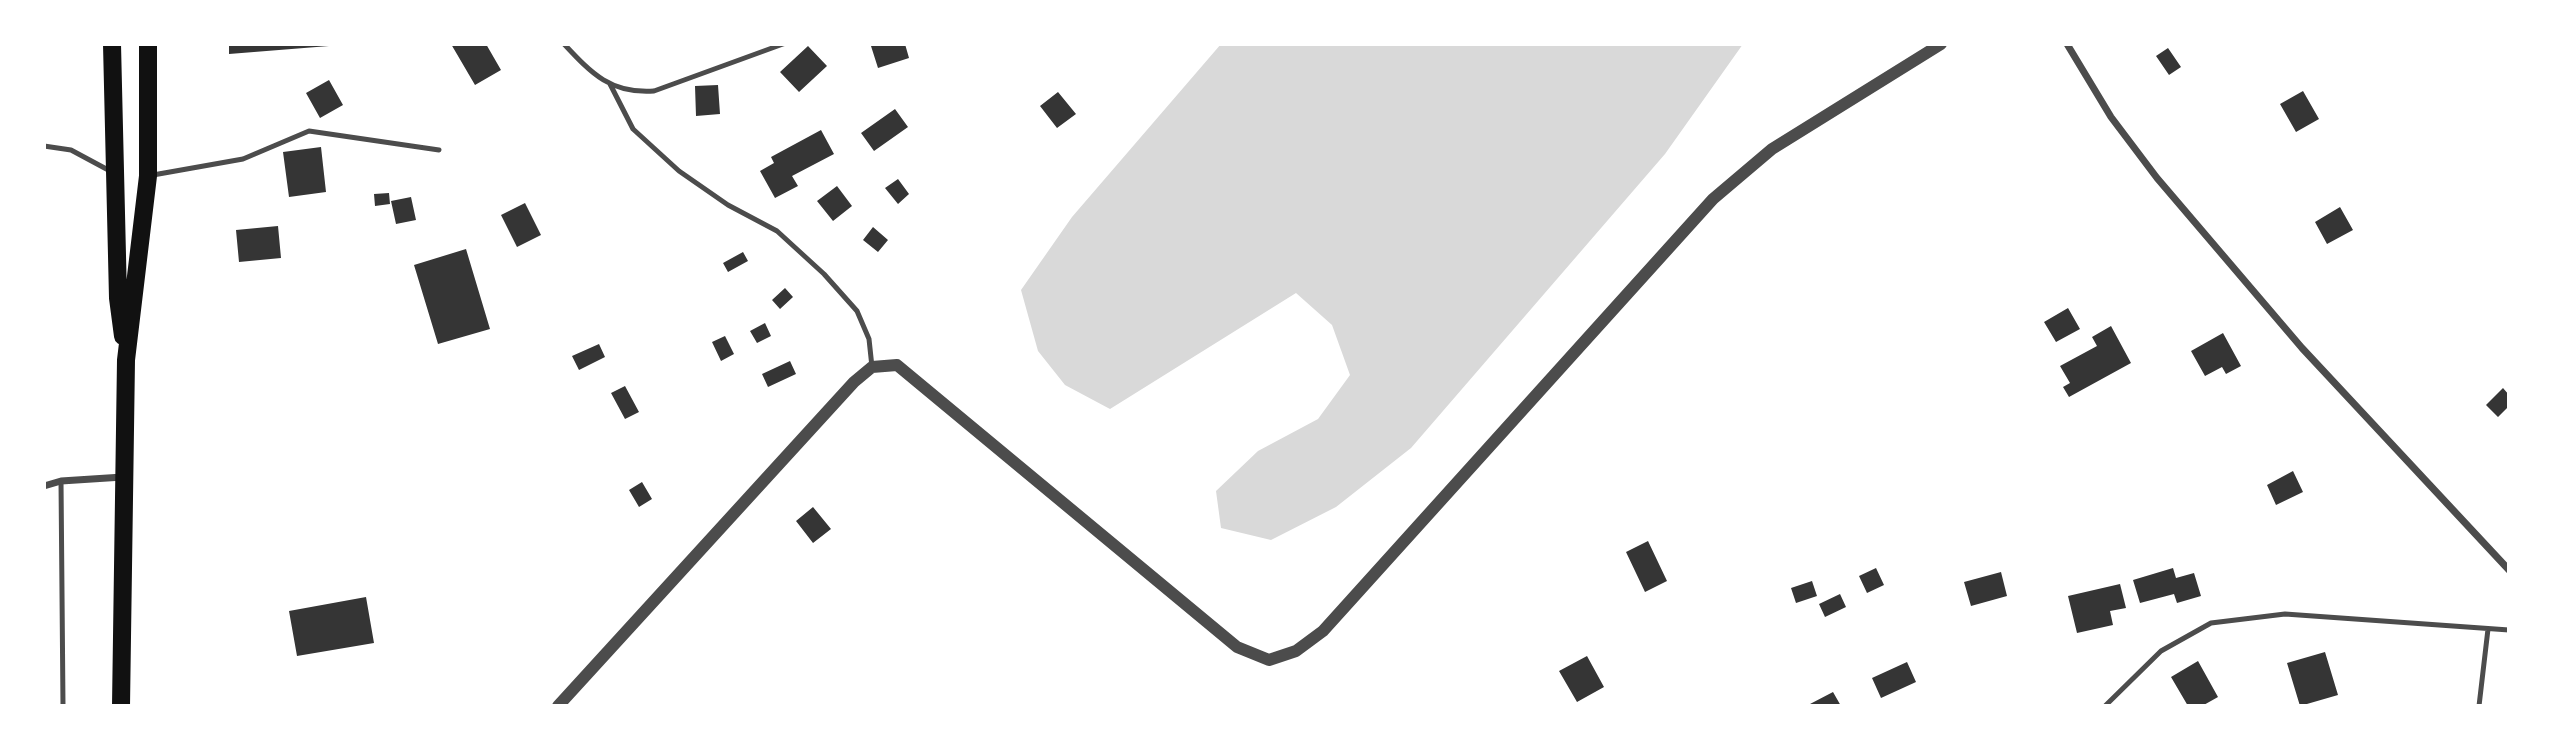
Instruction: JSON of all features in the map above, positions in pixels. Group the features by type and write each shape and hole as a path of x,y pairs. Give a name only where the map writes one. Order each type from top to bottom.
{"main road":[{"path":"112,44 118,298 126,360"},
{"path":"121,706 126,360 148,176 148,44"}],"street":[{"path":"558,706 854,382 872,367 897,365 1237,647 1269,660 1296,651 1323,631 1713,199 1772,149 1941,44"},
{"path":"2067,44 2111,117 2157,178 2302,348 2509,570"},
{"path":"44,486 61,481 125,477"}],"lane":[{"path":"564,44 590,71 610,84 632,93 654,91 783,44"},
{"path":"610,84 633,130 679,171 728,205 777,231 824,274 857,312 869,339 872,367"},
{"path":"148,176 243,159 309,131 439,150"},
{"path":"44,146 71,150 115,174"},
{"path":"61,481 63,706"},
{"path":"2105,706 2161,652 2211,623 2285,614 2509,630"},
{"path":"2479,706 2488,629"}],"shaded area":[{"path":"1221,44 1743,44 1665,154 1411,448 1336,507 1271,540 1221,528 1216,491 1258,451 1318,419 1350,375 1332,325 1296,293 1110,409 1065,385 1038,351 1021,290 1072,217"}],"building":[{"path":"229,44 329,44 329,46 229,54"},
{"path":"451,44 486,44 501,70 475,85"},
{"path":"905,44 909,58 878,68 871,46"},
{"path":"808,46 827,66 799,92 780,72"},
{"path":"2168,48 2181,67 2169,75 2156,56"},
{"path":"329,80 343,105 320,118 306,93"},
{"path":"718,85 720,114 696,116 695,86"},
{"path":"2303,91 2319,119 2296,132 2280,104"},
{"path":"1058,92 1076,114 1057,128 1040,106"},
{"path":"895,109 908,127 874,151 861,133"},
{"path":"821,130 834,154 792,176 798,186 775,198 760,171 774,163 771,157"},
{"path":"321,147 326,192 289,197 283,152"},
{"path":"898,179 909,194 898,204 885,188"},
{"path":"837,186 852,206 833,221 817,201"},
{"path":"389,193 390,204 375,206 374,194"},
{"path":"411,197 416,220 396,224 391,201"},
{"path":"525,203 541,235 517,247 501,215"},
{"path":"2340,207 2353,230 2327,244 2315,222"},
{"path":"278,226 281,258 239,262 236,230"},
{"path":"873,227 888,240 878,252 863,240"},
{"path":"466,249 490,329 438,344 414,265"},
{"path":"743,252 748,261 728,272 723,263"},
{"path":"785,288 793,297 780,309 772,300"},
{"path":"2068,308 2080,329 2056,342 2044,322"},
{"path":"765,323 771,336 757,343 750,331"},
{"path":"2111,326 2131,363 2069,397 2063,387 2070,383 2060,366 2097,346 2092,337"},
{"path":"2223,333 2241,366 2226,374 2222,367 2205,376 2191,351"},
{"path":"725,336 734,354 721,361 712,342"},
{"path":"599,344 605,357 579,370 572,356"},
{"path":"790,361 796,374 768,387 762,374"},
{"path":"625,386 639,412 625,419 611,393"},
{"path":"2503,388 2509,395 2509,406 2498,417 2486,405"},
{"path":"2293,471 2303,492 2276,505 2267,485"},
{"path":"642,482 652,499 639,507 629,490"},
{"path":"813,507 831,529 813,543 796,521"},
{"path":"1648,541 1667,581 1645,592 1626,552"},
{"path":"1876,568 1884,585 1867,593 1859,576"},
{"path":"2173,568 2176,578 2194,573 2201,596 2177,603 2174,594 2140,603 2133,580"},
{"path":"2001,572 2007,596 1971,606 1964,582"},
{"path":"1812,581 1817,596 1796,603 1791,588"},
{"path":"2120,584 2126,608 2110,611 2113,625 2077,633 2068,596"},
{"path":"1840,594 1846,607 1825,617 1819,604"},
{"path":"366,597 374,643 297,656 289,611"},
{"path":"2325,652 2338,695 2300,706 2287,663"},
{"path":"1587,656 1604,687 1577,702 1559,671"},
{"path":"2198,661 2218,697 2202,706 2188,706 2171,677"},
{"path":"1907,662 1916,682 1881,698 1872,678"},
{"path":"1833,692 1841,706 1811,706 1810,704"}]}
